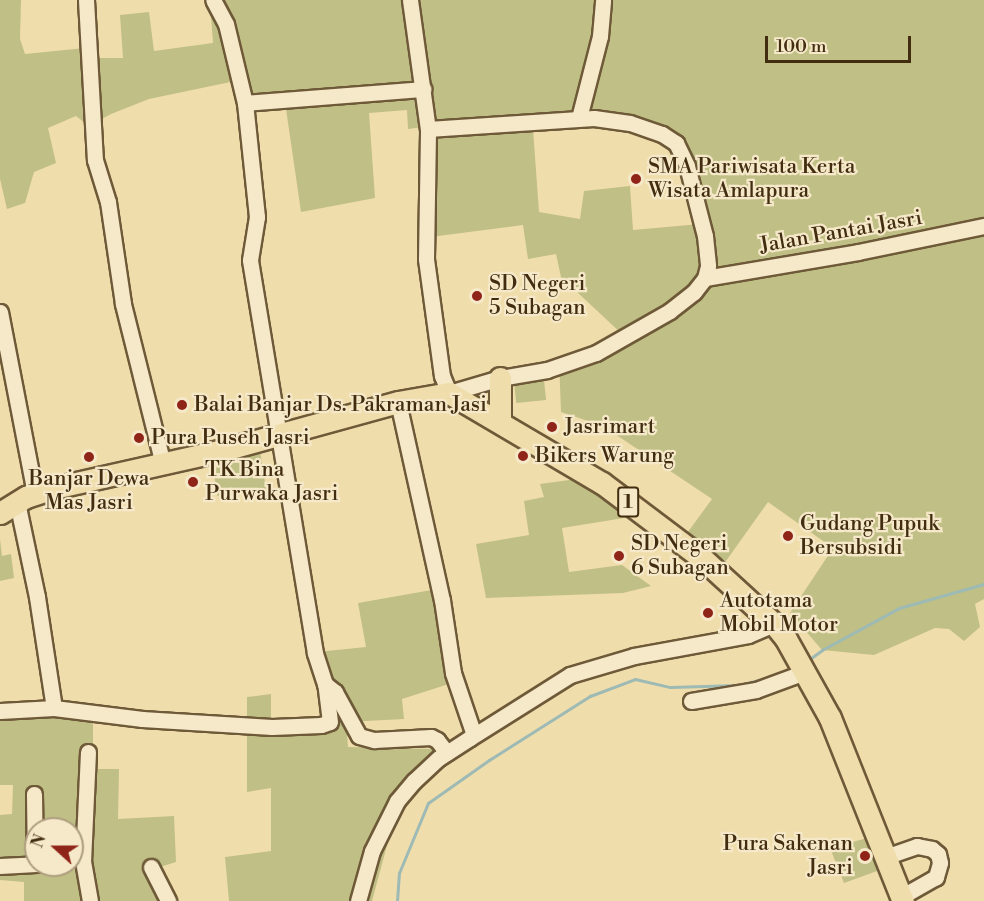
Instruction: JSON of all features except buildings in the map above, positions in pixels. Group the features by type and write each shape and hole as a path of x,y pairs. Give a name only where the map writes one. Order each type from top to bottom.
{"highway":[{"path":"500,378 500,421"},
{"path":"17,503 398,402 449,393"},
{"name":"1","path":"449,393 602,483 703,559 780,632 837,735 902,899"}],"street":[{"path":"86,0 96,160 108,202 123,304 163,464"},
{"path":"0,711 54,708 142,719 272,727 329,724 331,719 325,684 315,653 249,260 256,217 245,103 226,24 213,0"},
{"path":"410,0 428,129 426,260 442,376 449,393 500,378 561,366 618,342 670,310 693,292 705,278 708,266 702,220 683,152 676,143 662,134 630,123 579,118 428,129"},
{"path":"579,118 600,36 603,0"},
{"path":"245,103 423,89"},
{"name":"Jalan Pantai Jasri","path":"705,278 858,252 984,226"},
{"path":"0,312 17,503 37,597 54,708"},
{"path":"398,402 440,589 455,681 474,735"},
{"path":"358,901 372,851 397,801 414,781 447,753 474,735 570,675 634,656 748,635 780,632"},
{"path":"691,701 756,690 803,670"},
{"path":"325,684 334,692 359,736 374,740 433,737 447,753"},
{"path":"82,817 88,752"},
{"path":"34,794 34,817"},
{"path":"885,857 917,846 932,849 938,854 940,863 936,877 902,899"},
{"path":"0,866 24,865"},
{"path":"151,867 168,901"},
{"path":"83,877 90,901"}],"shaded area":[{"path":"0,0 21,0 20,39 25,54 95,47 96,58 123,58 120,15 149,12 154,51 213,43 210,2 214,0 984,0 984,599 975,604 980,627 964,641 949,629 935,628 874,655 822,650 790,613 833,548 768,502 726,561 685,536 712,499 603,426 561,412 559,360 623,335 561,277 556,254 528,259 523,225 430,237 430,126 408,129 407,110 369,113 375,198 301,212 285,102 243,110 240,80 149,99 111,114 89,126 76,116 48,128 56,163 34,172 25,203 7,209 0,179","holes":["579,126 621,127 673,141 700,224 633,230 630,186 584,191 580,219 539,212 533,129"]},
{"path":"544,380 546,400 516,403 514,383"},
{"path":"260,451 266,489 218,496 212,459"},
{"path":"591,477 637,504 630,517 562,528 569,572 622,565 651,586 623,593 486,598 476,544 529,535 524,501 544,497 540,484"},
{"path":"0,539 2,556 11,554 14,578 0,581"},
{"path":"443,588 451,605 452,683 402,699 404,719 346,722 348,747 434,749 424,777 396,812 372,901 229,901 225,857 271,851 271,788 247,792 247,697 271,694 271,725 327,721 317,652 366,647 358,603"},
{"path":"0,706 93,710 93,769 119,769 118,819 174,816 176,862 160,867 162,901 24,901 24,882 0,880 0,815 12,814 13,785 0,785"},
{"path":"886,833 899,863 844,883 830,848"}],"waterway":[{"path":"807,661 822,650 899,608 984,584"},
{"path":"397,901 399,873 428,803 489,760 590,696 635,679 670,687 739,685 771,677"}],"place":[{"name":"SMA Pariwisata Kerta Wisata Amlapura","path":"636,179"},
{"name":"SD Negeri 5 Subagan","path":"477,296"},
{"name":"Balai Banjar Ds. Pakraman Jasi","path":"182,405"},
{"name":"Jasrimart","path":"552,427"},
{"name":"Pura Puseh Jasri","path":"139,438"},
{"name":"Bikers Warung","path":"523,456"},
{"name":"Banjar Dewa Mas Jasri","path":"89,457"},
{"name":"TK Bina Purwaka Jasri","path":"193,482"},
{"name":"Gudang Pupuk Bersubsidi","path":"788,536"},
{"name":"SD Negeri 6 Subagan","path":"619,556"},
{"name":"Autotama Mobil Motor","path":"708,613"},
{"name":"Pura Sakenan Jasri","path":"865,856"}]}
